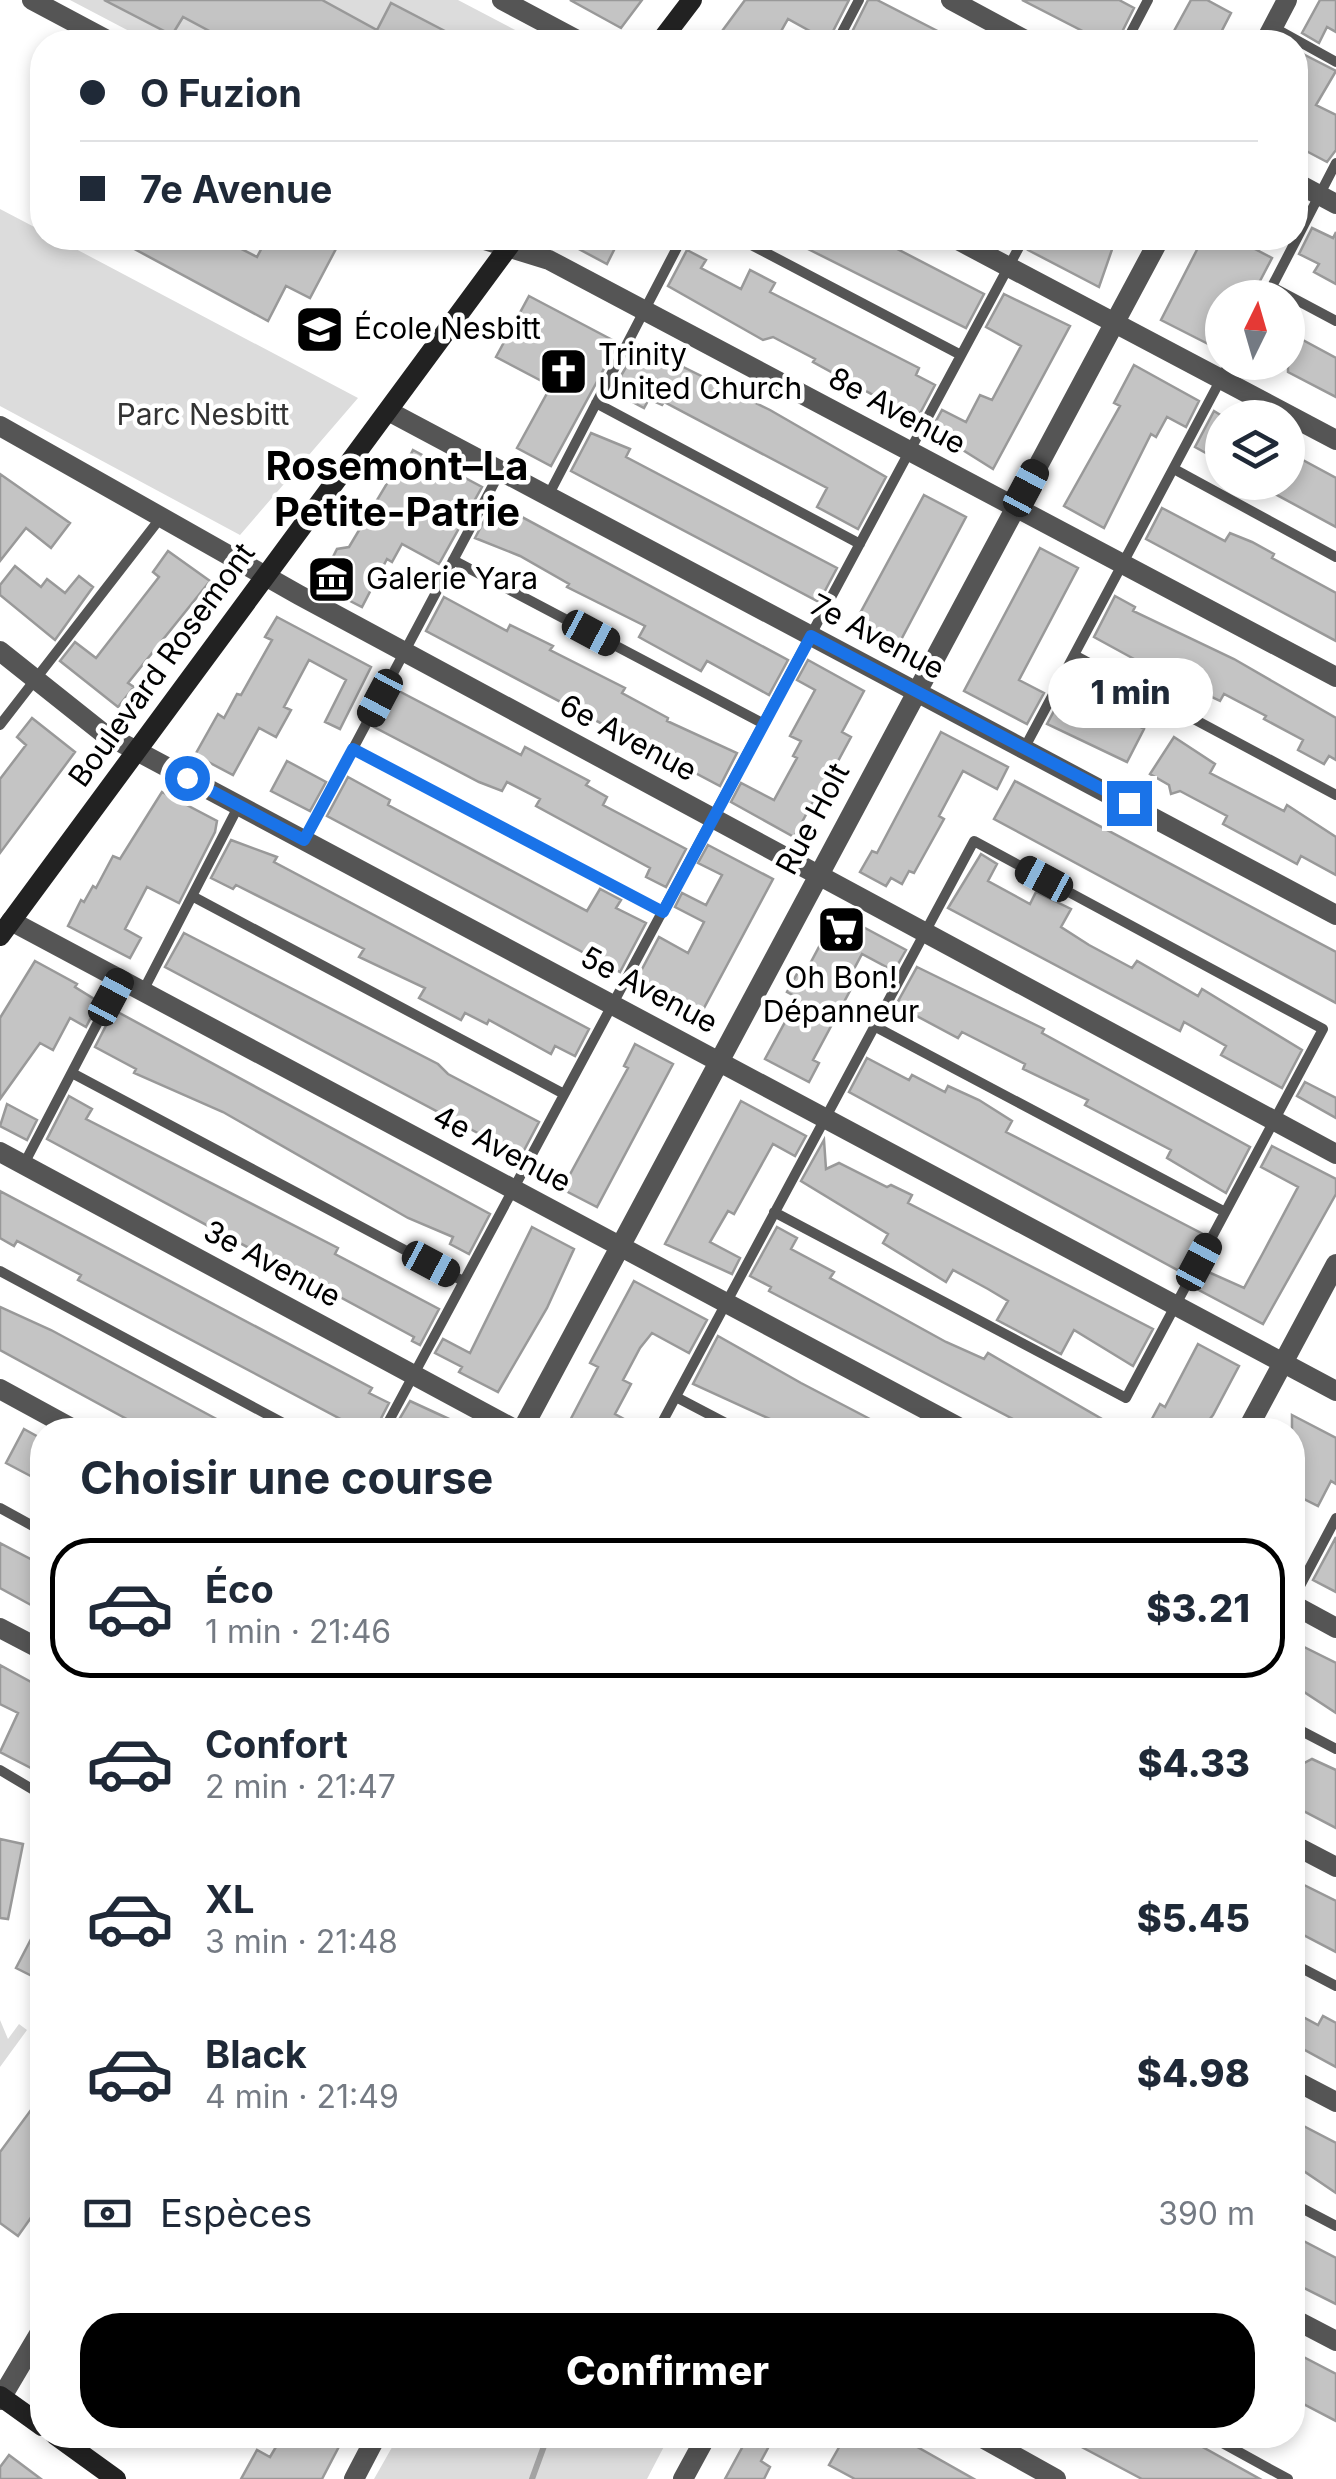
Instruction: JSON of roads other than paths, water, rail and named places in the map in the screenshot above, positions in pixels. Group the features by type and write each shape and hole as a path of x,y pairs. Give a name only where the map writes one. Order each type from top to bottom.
{"main road":[{"path":"669,30 692,0"},
{"name":"Boulevard Rosemont","path":"6,929 506,250"},
{"path":"1,2398 30,2418"},
{"path":"73,2448 116,2479"}],"street":[{"path":"32,0 88,30"},
{"path":"502,0 558,30"},
{"path":"950,0 1006,30"},
{"path":"1272,30 1288,0"},
{"name":"8e Avenue","path":"528,250 1336,677"},
{"path":"977,250 1114,322 1205,361"},
{"name":"Rue Holt","path":"526,1418 1153,250"},
{"path":"1241,380 1336,440"},
{"name":"7e Avenue","path":"390,412 1336,915"},
{"name":"6e Avenue","path":"0,426 405,652 1336,1154"},
{"name":"5e Avenue","path":"0,651 103,733 1336,1390"},
{"name":"4e Avenue","path":"6,929 143,992 942,1418"},
{"name":"3e Avenue","path":"0,1152 496,1418"},
{"path":"1253,1418 1336,1264"},
{"path":"0,1389 53,1418"},
{"path":"1305,1610 1336,1628"},
{"path":"0,1628 30,1644"},
{"path":"1305,1851 1336,1867"},
{"path":"1305,2086 1336,2102"},
{"path":"1305,2325 1336,2342"},
{"path":"1,2398 30,2349"},
{"path":"354,2479 371,2448"},
{"path":"683,2479 700,2448"},
{"path":"1000,2448 1056,2479"}],"lane":[{"path":"843,30 859,0"},
{"path":"1132,30 1148,0"},
{"path":"1308,51 1336,62"},
{"path":"1308,231 1328,199 1336,163"},
{"path":"548,496 676,250"},
{"path":"761,250 959,354"},
{"path":"390,1418 1017,250"},
{"path":"1277,280 1296,250"},
{"path":"1305,308 1336,321"},
{"path":"1025,748 1220,380"},
{"path":"596,403 860,544"},
{"path":"1174,469 1336,557"},
{"path":"304,840 500,472"},
{"path":"0,724 163,515"},
{"path":"453,560 764,724"},
{"path":"1074,655 1336,795"},
{"path":"353,749 663,912"},
{"path":"143,992 238,806"},
{"path":"665,1418 725,1302 923,932 974,841 1323,1029 1126,1398 774,1212"},
{"path":"192,896 564,1094"},
{"path":"23,1165 120,980"},
{"path":"874,1026 1226,1212"},
{"path":"72,1073 463,1281"},
{"path":"0,1271 274,1418"},
{"path":"676,1397 716,1418"},
{"path":"0,1508 30,1524"},
{"path":"1305,1578 1336,1518"},
{"path":"1305,1733 1336,1749"},
{"path":"0,1770 30,1788"},
{"path":"1305,1970 1336,1986"},
{"path":"1305,2209 1336,2226"},
{"path":"1232,2448 1288,2479"}],"waterway":[{"path":"532,2479 543,2448"}],"place":[{"name":"École Nesbitt","path":"319,329"},
{"name":"Trinity United Church","path":"563,372"},
{"name":"Galerie Yara","path":"331,579"},
{"name":"Oh Bon! Dépanneur","path":"841,929"}],"district":[{"name":"Rosemont–La Petite-Patrie","path":"397,489"}],"park label":[{"name":"Parc Nesbitt","path":"203,415"}]}
